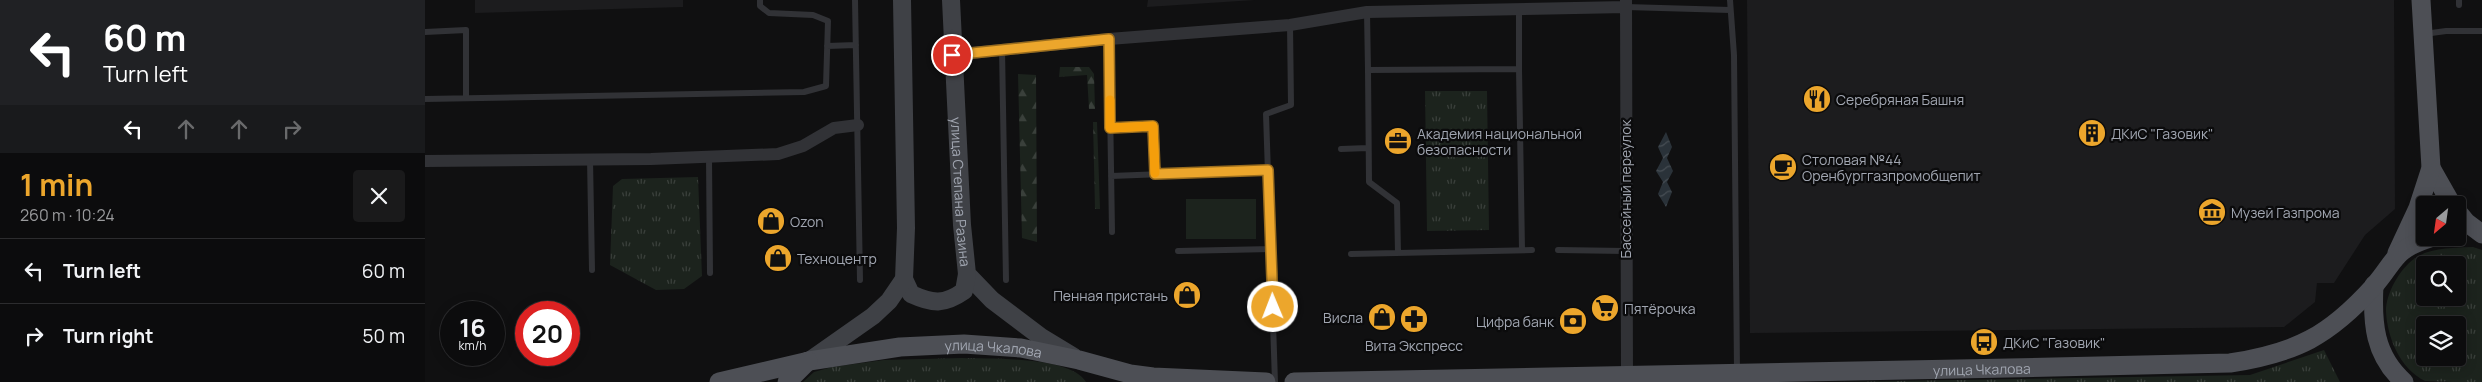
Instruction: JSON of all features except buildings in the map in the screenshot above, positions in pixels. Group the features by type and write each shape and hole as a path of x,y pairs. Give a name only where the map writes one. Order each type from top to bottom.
{"main road":[{"path":"902,0 906,219 904,279 911,294 930,302 953,299 964,291 967,274"},
{"name":"улица Степана Разина","path":"951,0 952,55 962,225 967,274 992,300 1013,317 1079,360"},
{"path":"2421,0 2431,168 2447,196"},
{"name":"улица Чкалова","path":"1294,382 1737,375 1848,370 2230,363 2261,358 2304,344 2345,314 2374,285 2397,253 2418,208 2431,168"},
{"path":"2466,222 2482,235"},
{"path":"2466,234 2482,235"},
{"path":"2397,253 2416,243"},
{"path":"787,382 809,360 873,316 889,300 904,279"},
{"path":"2374,285 2375,334 2390,370 2404,382"},
{"name":"улица Чкалова","path":"719,382 809,360 900,347 964,344 1021,348 1079,360 1130,374 1153,377 1266,382"},
{"path":"1079,360 1097,372 1103,382"}],"street":[{"path":"952,55 1109,39 1290,25 1367,12 1626,3"},
{"name":"Бассейный переулок","path":"1626,3 1625,251 1627,377"},
{"path":"425,161 709,157 778,154 803,146 834,128 858,125"}],"lane":[{"path":"425,98 804,92 826,86 828,21 813,15 769,13 760,6 760,0"},
{"path":"855,0 860,280"},
{"path":"1730,0 1734,55 1737,375"},
{"path":"1626,3 1730,10"},
{"path":"1519,8 1522,250"},
{"path":"1367,12 1369,182 1397,203 1398,253"},
{"path":"1275,382 1266,114 1291,105 1290,25"},
{"path":"425,32 466,30 466,98"},
{"path":"2423,34 2446,31 2482,31"},
{"path":"1109,39 1111,232"},
{"path":"827,46 856,45"},
{"path":"1002,49 1006,280"},
{"path":"1368,70 1519,69"},
{"path":"1110,128 1153,126 1155,174"},
{"path":"1341,149 1368,148"},
{"path":"709,157 710,272"},
{"path":"590,159 592,270"},
{"path":"1111,176 1268,170"},
{"path":"1178,251 1272,249"},
{"path":"1351,254 1532,250"},
{"path":"1558,250 1625,251"}],"shaded area":[{"path":"475,0 683,0 683,7 475,13"},
{"path":"1148,0 1255,0 1147,7"},
{"path":"1747,0 2394,0 2395,209 2365,235 2334,283 2317,283 2315,302 2284,327 1750,333"}],"green space":[{"path":"1060,67 1089,67 1094,74 1095,109 1089,109 1087,75 1059,77"},
{"path":"1018,74 1036,75 1037,242 1022,238"},
{"path":"1425,91 1487,91 1489,230 1427,231"},
{"path":"1093,122 1097,122 1100,209 1095,209"},
{"path":"698,177 702,276 684,289 656,290 610,265 613,186 622,179"},
{"path":"1186,199 1256,199 1256,239 1186,239"},
{"path":"2473,247 2482,250 2482,382 2425,381 2416,376 2402,360 2396,351 2389,331 2386,311 2388,297 2399,275 2416,258 2416,306 2466,306 2466,256 2418,256 2435,250"},
{"path":"2324,350 2340,382 1837,382 2250,375"},
{"path":"1010,359 1048,363 1064,367 1078,374 1086,382 803,382 814,372 832,367 884,360"}],"water":[{"path":"1666,132 1672,147 1667,158 1673,171 1667,182 1672,192 1666,207 1658,194 1663,182 1656,171 1663,158 1658,147"}],"slow traffic":[{"path":"1110,100 1110,128 1153,126 1155,173"}],"place":[{"name":"Серебряная Башня","path":"1817,99"},
{"name":"ДКиC \"Газовик\"","path":"2092,133"},
{"name":"Академия национальной безопасности","path":"1398,141"},
{"name":"Столовая №44 Оренбурггазпромобщепит","path":"1783,167"},
{"name":"Музей Газпрома","path":"2212,212"},
{"name":"Ozon","path":"771,221"},
{"name":"Техноцентр","path":"778,258"},
{"name":"Пенная пристань","path":"1187,295"},
{"name":"Пятёрочка","path":"1605,308"},
{"name":"Висла","path":"1382,317"},
{"name":"Вита Экспресс","path":"1414,319"},
{"name":"Цифра банк","path":"1573,321"},
{"name":"ДКиС \"Газовик\"","path":"1984,342"}],"route":[{"path":"952,55 1109,39 1110,128 1153,126 1155,174 1268,170 1273,307"}]}
